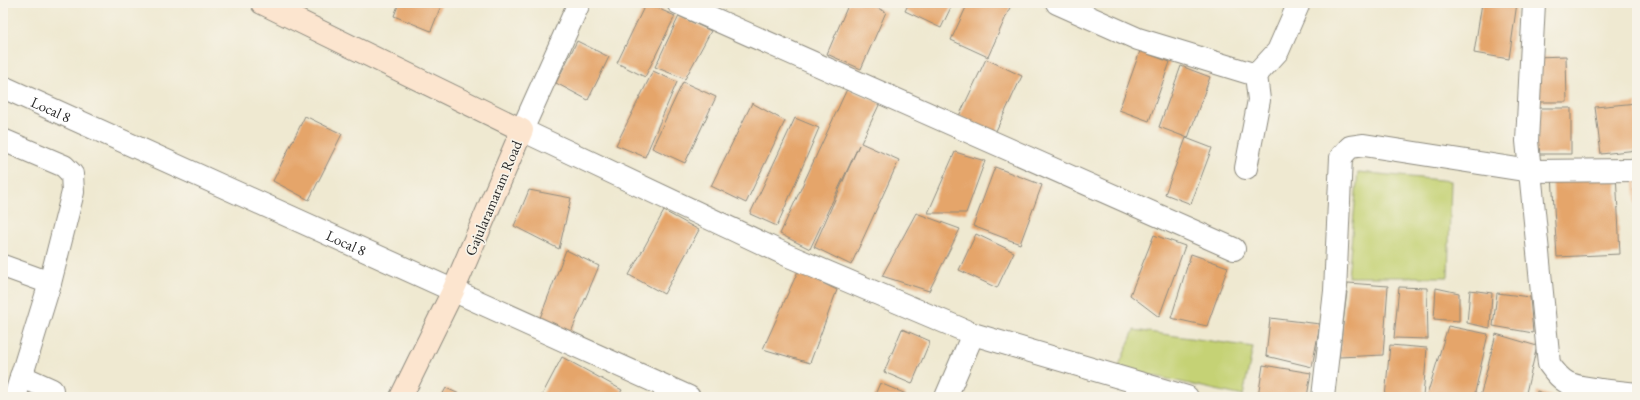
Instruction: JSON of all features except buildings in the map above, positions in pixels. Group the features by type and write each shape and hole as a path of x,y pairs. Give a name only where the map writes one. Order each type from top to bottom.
{"main road":[{"name":"Gajularamaram Road","path":"262,3 522,130 453,291 401,397"}],"street":[{"path":"579,3 522,130 789,256 974,334 1187,397"},
{"path":"678,3 1234,249"},
{"path":"1057,3 1138,39 1256,75"},
{"path":"1246,168 1259,100 1256,75 1278,51 1300,3"},
{"path":"1534,3 1527,129 1549,364 1557,375 1569,385 1600,394 1637,394"},
{"name":"Local 8","path":"3,86 690,397"},
{"path":"3,140 64,166 72,174 73,192 50,283 15,397"},
{"path":"1323,397 1335,291 1341,157 1350,147 1364,145 1530,171 1637,170"},
{"path":"3,266 50,283"},
{"path":"946,397 974,334"},
{"path":"21,376 52,390 52,397"}],"green space":[{"path":"1358,172 1451,181 1448,277 1348,277"},
{"path":"1134,330 1253,347 1243,396 1118,368"}]}
